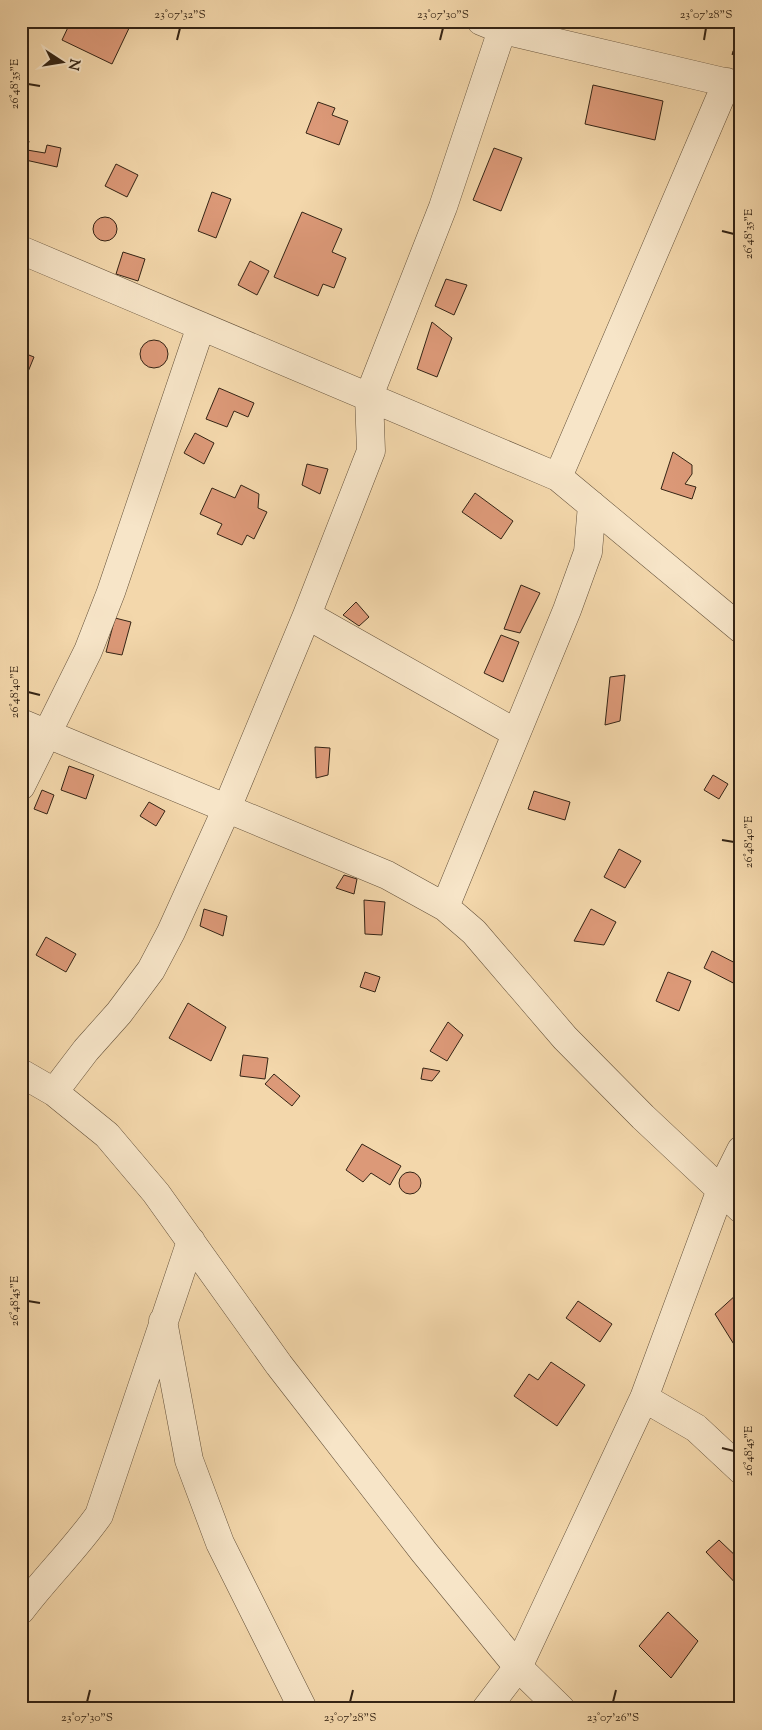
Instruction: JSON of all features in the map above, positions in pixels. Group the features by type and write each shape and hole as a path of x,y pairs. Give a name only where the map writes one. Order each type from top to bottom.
{"street":[{"path":"54,1092 86,1050 119,1014 151,970 171,932 226,808 307,615 371,451 369,396 443,207 496,24 734,84 558,477"},
{"path":"21,250 558,477 741,629"},
{"path":"21,786 34,728 88,651 111,592 201,326"},
{"path":"445,907 568,610 588,552 592,505"},
{"path":"307,615 516,733"},
{"path":"34,728 387,875 445,907 474,932 565,1038 731,1201"},
{"path":"21,1073 54,1092 107,1135 156,1193 279,1365 518,1668 561,1709"},
{"path":"486,1709 518,1668 644,1398 731,1201 741,1150"},
{"path":"21,1610 42,1583 77,1546 99,1515 191,1241"},
{"path":"163,1321 189,1460 220,1543 303,1709"},
{"path":"644,1398 696,1428 741,1470"}],"building":[{"path":"71,21 80,24 82,21 124,21 131,24 112,64 62,40"},
{"path":"593,85 663,101 655,140 585,124"},
{"path":"318,102 335,108 332,115 348,121 339,145 306,133"},
{"path":"21,140 29,141 27,150 45,153 47,145 61,148 57,167 21,159"},
{"path":"494,148 522,158 501,211 473,200"},
{"path":"116,164 138,175 127,197 105,186"},
{"path":"212,192 231,199 216,238 198,231"},
{"path":"302,212 342,229 332,252 346,258 334,288 323,284 318,296 274,277"},
{"path":"105,217 110,218 116,224 116,234 110,240 105,241 100,240 94,234 93,229 94,224 100,218"},
{"path":"123,252 145,259 138,281 116,274"},
{"path":"250,261 269,271 257,295 238,285"},
{"path":"446,279 467,285 454,315 435,306"},
{"path":"432,322 452,338 437,377 417,369"},
{"path":"154,340 164,344 168,354 164,364 154,368 144,364 140,354 144,344"},
{"path":"21,352 34,357 21,389"},
{"path":"219,388 254,403 248,417 234,411 227,427 206,419"},
{"path":"195,433 214,443 204,464 184,453"},
{"path":"673,452 692,465 692,474 685,484 696,487 692,499 661,489"},
{"path":"307,464 328,469 320,494 302,485"},
{"path":"241,485 259,494 258,508 267,512 254,539 247,535 242,545 217,534 222,524 200,514 212,488 235,498"},
{"path":"475,493 513,521 501,539 462,512"},
{"path":"521,585 540,593 520,633 504,629"},
{"path":"356,602 369,617 359,626 343,615"},
{"path":"115,618 131,622 122,655 106,652"},
{"path":"501,635 519,642 503,682 484,673"},
{"path":"625,675 620,721 605,725 610,677"},
{"path":"315,747 330,748 328,775 316,778"},
{"path":"69,766 94,775 86,799 61,790"},
{"path":"713,775 728,784 719,799 704,790"},
{"path":"42,790 54,795 47,814 34,809"},
{"path":"534,791 570,802 565,820 528,809"},
{"path":"149,802 165,811 156,826 140,816"},
{"path":"619,849 641,861 625,888 604,877"},
{"path":"344,875 357,879 354,894 336,888"},
{"path":"364,900 385,902 382,935 365,934"},
{"path":"204,909 227,916 223,936 200,926"},
{"path":"591,909 616,922 604,945 574,941"},
{"path":"46,937 76,954 66,972 36,955"},
{"path":"712,951 741,966 741,987 704,968"},
{"path":"365,972 380,977 375,992 360,987"},
{"path":"668,972 691,981 679,1011 656,1001"},
{"path":"188,1003 226,1027 211,1061 169,1038"},
{"path":"448,1022 463,1035 447,1061 430,1051"},
{"path":"243,1055 268,1058 265,1079 240,1076"},
{"path":"423,1068 440,1071 432,1081 421,1079"},
{"path":"274,1074 300,1096 292,1106 265,1084"},
{"path":"362,1144 401,1166 390,1185 371,1173 363,1182 346,1170"},
{"path":"406,1172 414,1172 421,1179 421,1187 414,1194 406,1194 399,1187 399,1179"},
{"path":"737,1294 741,1300 741,1342 735,1346 715,1314"},
{"path":"578,1301 612,1324 600,1342 566,1318"},
{"path":"551,1362 585,1385 557,1426 514,1396 529,1374 538,1380"},
{"path":"719,1540 741,1561 741,1589 706,1552"},
{"path":"668,1612 698,1641 671,1678 639,1646"}]}
